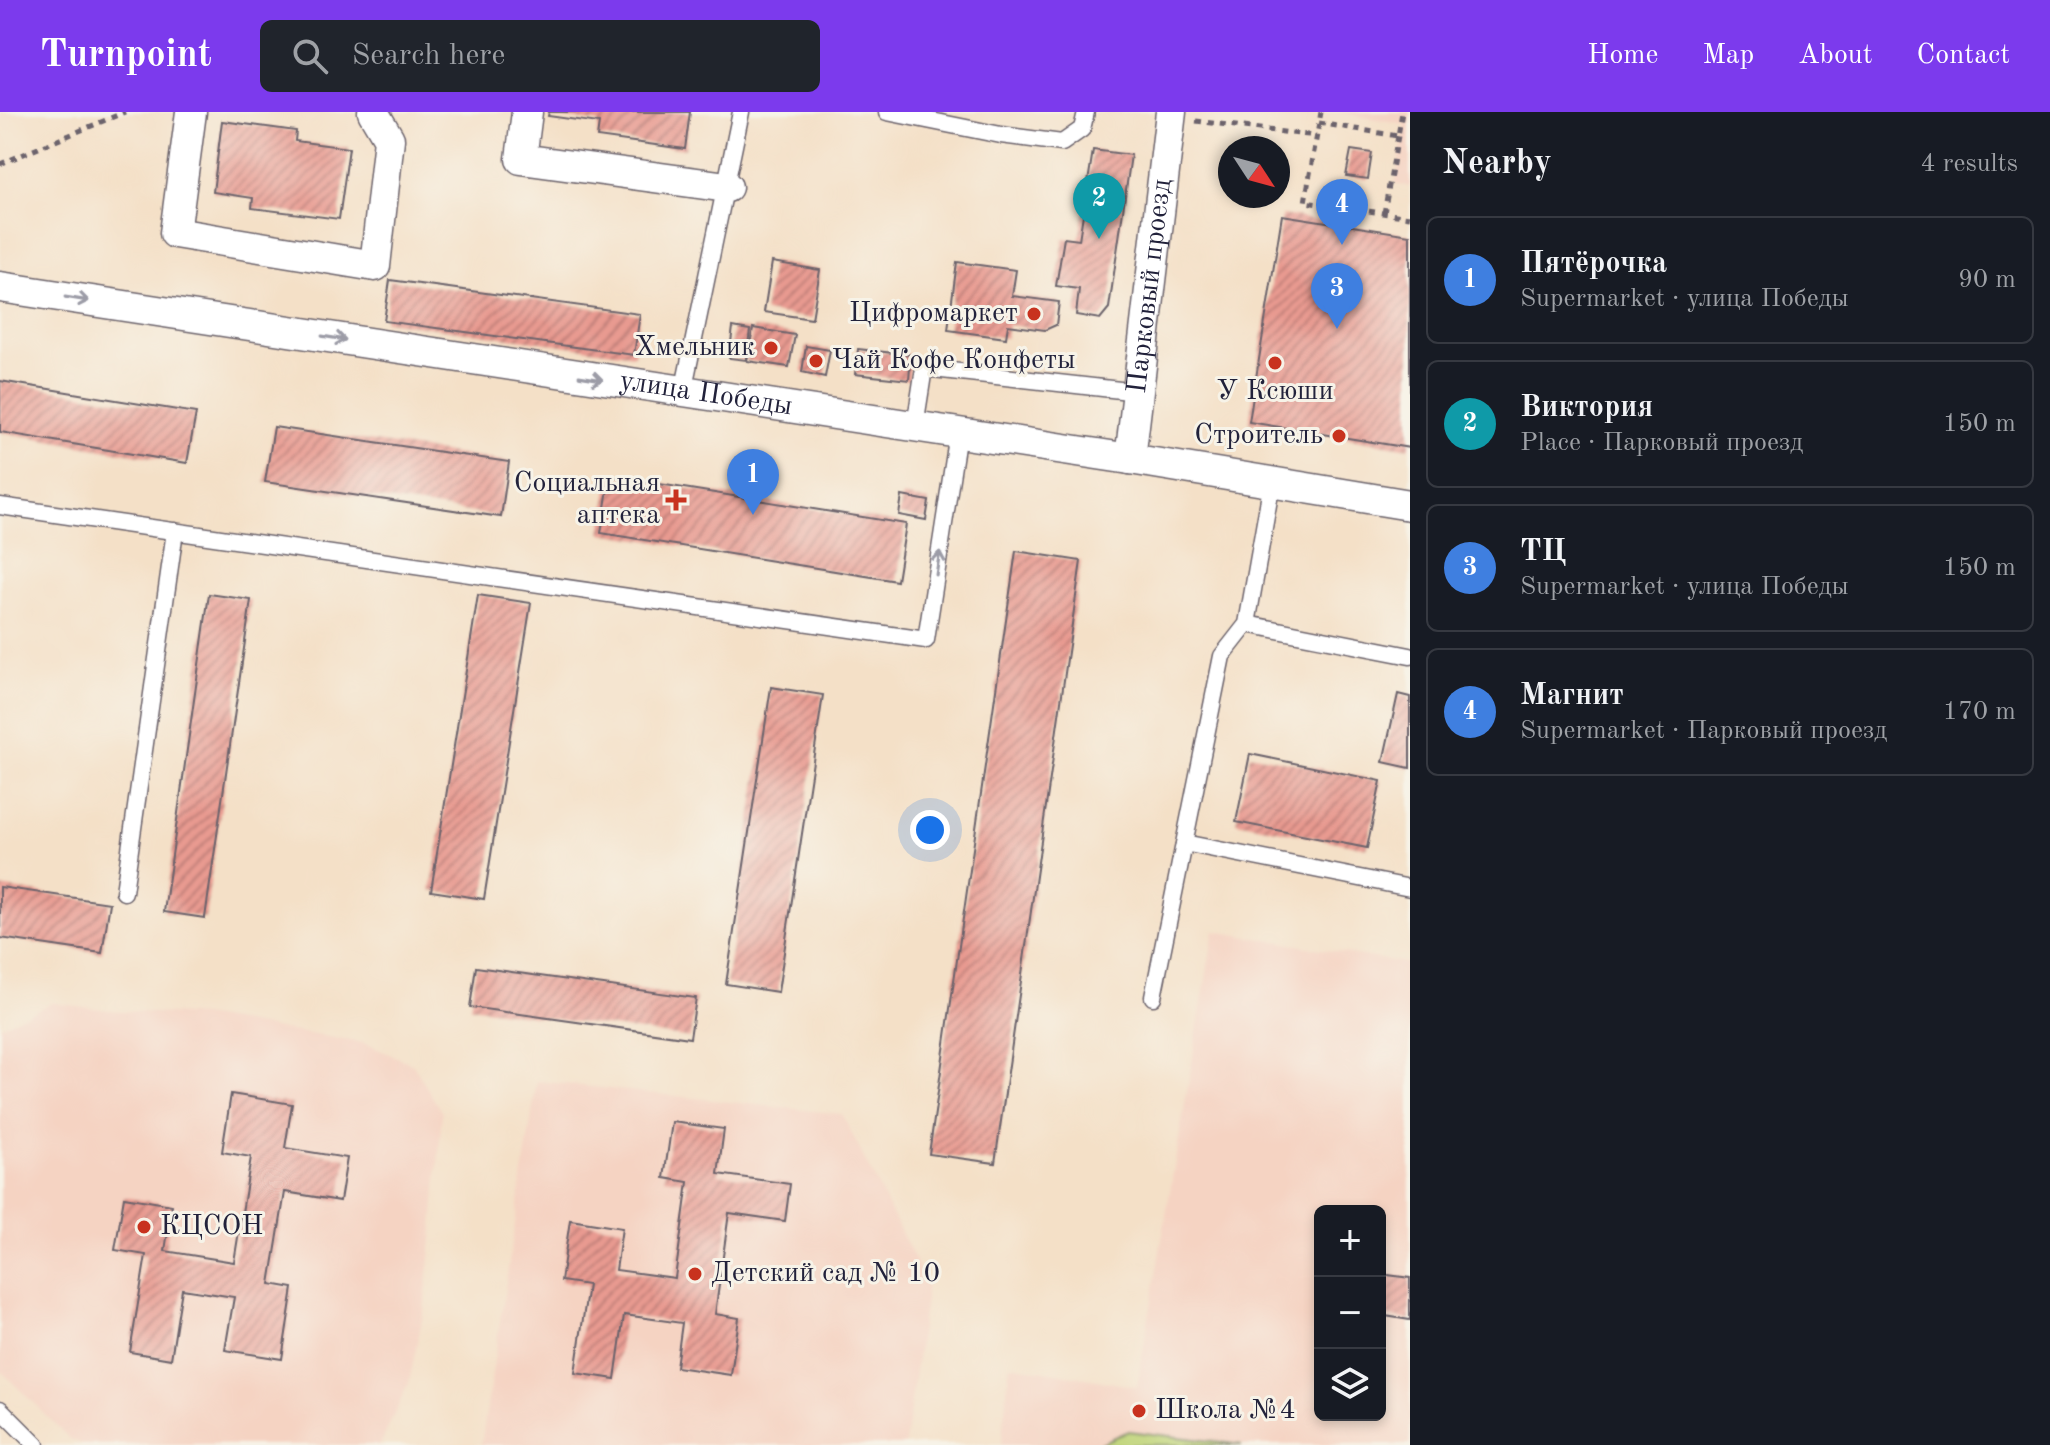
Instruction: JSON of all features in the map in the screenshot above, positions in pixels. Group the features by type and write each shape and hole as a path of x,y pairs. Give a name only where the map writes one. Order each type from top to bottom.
{"street":[{"path":"191,112 175,233 375,266 389,139 373,112"},
{"path":"527,112 521,159 727,187"},
{"name":"Парковый проезд","path":"1130,459 1171,115"},
{"name":"улица Победы","path":"0,287 1130,459 1410,505"}],"lane":[{"path":"887,112 1001,135 1062,143 1082,129 1086,112"},
{"path":"683,392 744,114"},
{"path":"915,426 924,368 1138,392"},
{"path":"0,506 926,640 958,433"},
{"path":"1153,997 1222,656 1247,624 1272,482"},
{"path":"124,892 175,531"},
{"path":"1247,624 1410,656"},
{"path":"1184,843 1410,888"},
{"path":"0,1409 36,1445"}],"path":[{"path":"0,164 125,112"},
{"path":"1321,112 1305,202 1410,217"},
{"path":"1384,213 1402,112"},
{"path":"1171,115 1316,136"},
{"path":"1319,123 1398,136"}],"shaded area":[{"path":"1336,112 1410,112 1410,187 1395,184 1405,124"},
{"path":"1214,931 1410,964 1410,1445 1001,1445 1010,1365 1137,1387"},
{"path":"52,1003 203,1016 363,1043 413,1064 442,1113 432,1240 424,1310 409,1382 380,1445 84,1445 69,1438 0,1370 0,1026"},
{"path":"537,1081 842,1114 927,1284 905,1445 481,1445"}],"green space":[{"path":"1128,1431 1242,1445 1096,1445"}],"building":[{"path":"549,112 690,112 685,149 597,137 599,123 548,116"},
{"path":"222,121 296,131 295,141 349,148 339,219 252,208 253,198 213,192"},
{"path":"1093,150 1131,155 1109,308 1100,319 1076,315 1079,289 1056,286 1064,238 1079,240"},
{"path":"1351,150 1372,153 1368,179 1346,176"},
{"path":"1282,215 1410,235 1410,448 1249,422"},
{"path":"772,262 820,270 812,319 764,312"},
{"path":"957,262 1016,270 1012,296 1059,302 1056,325 1045,330 1008,325 1006,338 948,330"},
{"path":"390,280 640,314 634,355 384,321"},
{"path":"733,327 750,330 746,360 729,358"},
{"name":"Хмельник","path":"753,328 795,335 789,367 747,361"},
{"name":"Чай Кофе Конфеты","path":"806,346 830,350 825,377 802,372"},
{"path":"858,349 911,355 909,380 855,374"},
{"path":"0,381 196,413 187,463 0,432"},
{"path":"274,427 509,462 501,517 265,482"},
{"path":"610,476 906,524 897,581 601,533"},
{"path":"902,496 929,501 926,520 899,515"},
{"path":"1016,551 1081,561 995,1163 929,1154"},
{"path":"209,594 251,600 205,918 164,912"},
{"path":"478,595 531,603 484,899 431,891"},
{"path":"771,687 823,695 778,992 726,984"},
{"path":"1398,694 1410,697 1410,768 1383,762"},
{"path":"1250,754 1381,781 1367,848 1236,822"},
{"path":"0,887 110,903 102,953 0,938"},
{"path":"476,967 696,998 690,1038 470,1007"},
{"name":"КЦСОН","path":"231,1094 292,1104 285,1148 347,1158 340,1201 285,1192 270,1284 293,1288 282,1359 225,1350 234,1297 182,1289 171,1359 130,1352 146,1255 115,1250 124,1197 172,1205 165,1251 234,1262 251,1157 222,1152"},
{"path":"672,1122 724,1129 718,1174 790,1184 785,1221 729,1213 715,1314 739,1318 731,1375 676,1367 682,1323 624,1315 615,1379 575,1373 588,1285 561,1281 570,1220 622,1228 616,1270 675,1278 688,1182 664,1178"},
{"path":"1386,1275 1410,1278 1410,1320 1386,1316"}],"place":[{"name":"Виктория","path":"1099,239"},
{"name":"Магнит","path":"1342,245"},
{"name":"Цифромаркет","path":"1034,314"},
{"name":"ТЦ","path":"1337,329"},
{"name":"Хмельник","path":"771,348"},
{"name":"Чай Кофе Конфеты","path":"816,361"},
{"name":"У Ксюши","path":"1275,363"},
{"name":"Строитель","path":"1339,436"},
{"name":"Социальная аптека","path":"676,500"},
{"name":"Пятёрочка","path":"753,515"},
{"name":"КЦСОН","path":"144,1227"},
{"name":"Детский сад № 10","path":"695,1274"},
{"name":"Школа №4","path":"1139,1411"}]}
